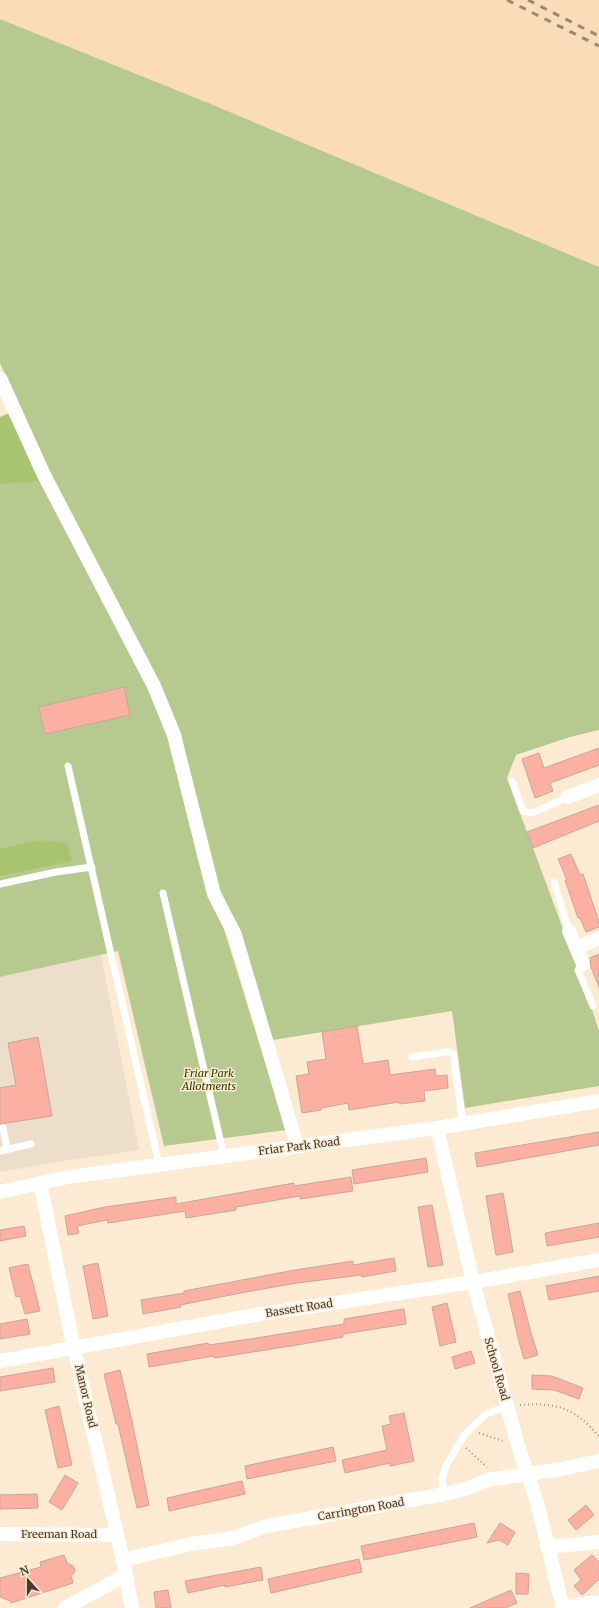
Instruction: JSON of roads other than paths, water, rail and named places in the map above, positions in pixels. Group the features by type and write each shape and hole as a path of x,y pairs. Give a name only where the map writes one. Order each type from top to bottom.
{"street":[{"path":"0,378 43,473 154,686 174,734 214,894 235,935 298,1146"},
{"path":"568,797 599,785"},
{"path":"569,931 583,964"},
{"path":"577,948 599,938"},
{"name":"Friar Park Road","path":"0,1192 68,1177 437,1128 599,1101"},
{"name":"School Road","path":"437,1128 473,1282 518,1445 537,1502 563,1608"},
{"name":"Manor Road","path":"40,1183 74,1349 123,1560 132,1608"},
{"name":"Bassett Road","path":"0,1361 74,1349 255,1315 473,1282 599,1260"},
{"name":"Carrington Road","path":"123,1560 191,1544 233,1538 267,1526 444,1494 466,1489 487,1480 556,1470 599,1461"},
{"name":"Freeman Road","path":"0,1534 117,1535"},
{"path":"547,1547 599,1542"},
{"path":"65,1608 126,1575"},
{"path":"563,1608 599,1602"}],"lane":[{"path":"68,766 160,1164"},
{"path":"512,781 523,811 532,813 568,797"},
{"path":"0,884 56,872 92,867"},
{"path":"554,882 569,931"},
{"path":"163,893 224,1156"},
{"path":"583,964 578,970 593,1006"},
{"path":"412,1057 446,1052 453,1054 463,1124"},
{"path":"3,1128 3,1150 31,1144"},
{"path":"444,1494 442,1478 447,1464 459,1442 486,1414 508,1406"}],"railway":[{"path":"507,0 599,46"},
{"path":"528,0 599,36"}],"park label":[{"name":"Friar Park Allotments","path":"209,1079"}]}
